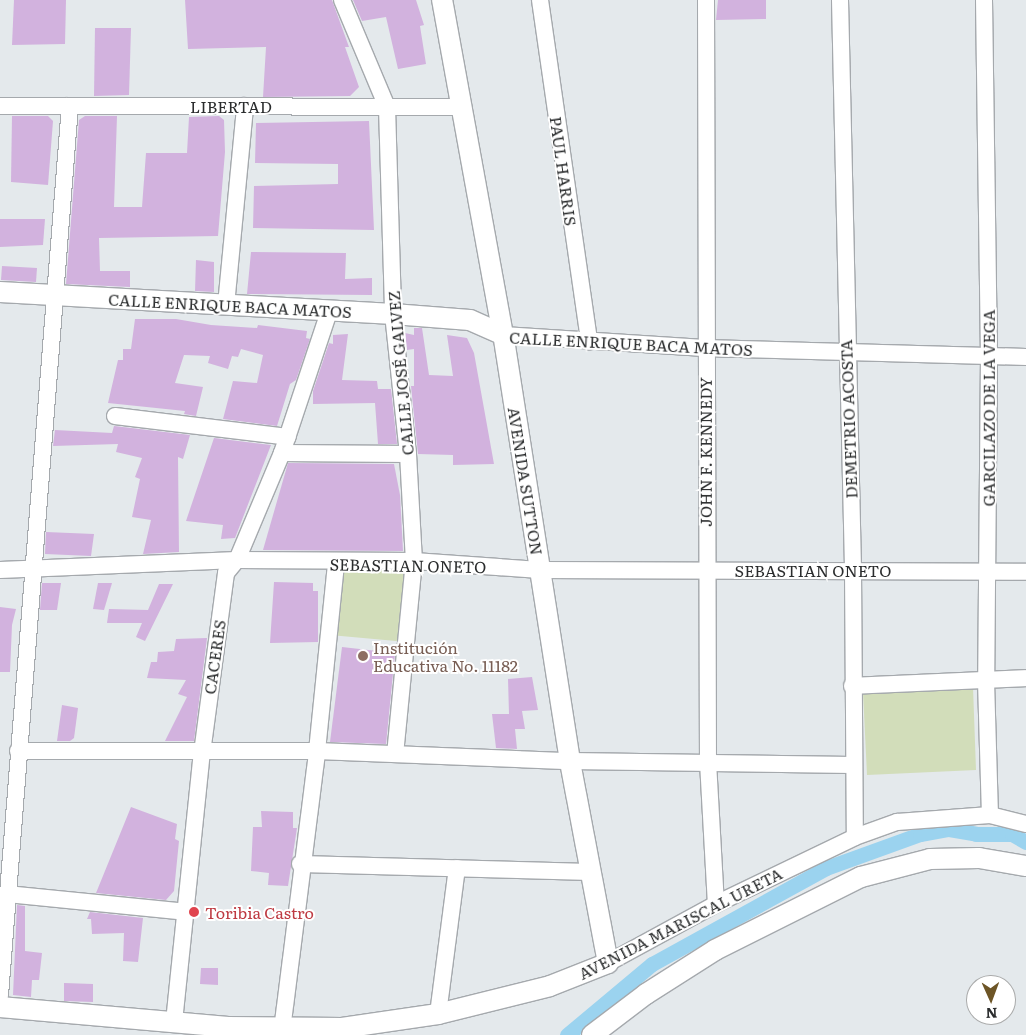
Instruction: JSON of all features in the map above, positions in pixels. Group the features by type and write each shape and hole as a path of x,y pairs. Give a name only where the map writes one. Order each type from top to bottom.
{"street":[{"name":"CALLE JOSÉ GALVEZ","path":"342,0 386,107 393,314 408,454 414,561 395,754"},
{"name":"AVENIDA SUTTON","path":"442,0 503,335 570,760 608,963"},
{"name":"PAUL HARRIS","path":"540,0 589,342"},
{"name":"JOHN F. KENNEDY","path":"706,0 705,348 708,762 716,904"},
{"name":"DEMETRIO ACOSTA","path":"840,0 846,354 853,570 852,765 855,837"},
{"name":"GARCILAZO DE LA VEGA","path":"984,0 989,356 989,572 986,681 990,816"},
{"name":"LIBERTAD","path":"0,106 462,107"},
{"path":"0,995 70,106"},
{"path":"226,305 245,106"},
{"name":"CALLE ENRIQUE BACA MATOS","path":"0,292 470,320 503,335 589,342 846,354 1026,357"},
{"name":"CACERES","path":"174,1022 187,912 202,753 226,573 237,560 282,453 328,312"},
{"path":"115,416 288,437"},
{"path":"282,453 408,454"},
{"name":"SEBASTIAN ONETO","path":"0,570 237,560 336,563 414,561 540,570 706,569 1026,572"},
{"path":"282,1030 300,864 317,751 336,563"},
{"path":"852,686 1026,678"},
{"path":"18,752 202,753 317,751 570,760 852,765"},
{"name":"AVENIDA MARISCAL URETA","path":"0,1007 282,1030 342,1028 438,1014 550,986 608,963 716,904 855,837 913,819 990,816 1026,824"},
{"path":"592,1035 660,985 715,950 861,877 930,859 979,858 1026,866"},
{"path":"300,864 591,872"},
{"path":"438,1014 457,868"},
{"path":"7,894 187,912"}],"green space":[{"path":"414,561 407,642 330,635 336,563"},
{"path":"973,687 976,770 867,775 863,692"}],"building":[{"path":"14,0 66,0 65,44 12,45"},
{"path":"185,0 332,0 349,47 345,47 359,87 350,96 263,97 266,47 188,49"},
{"path":"353,0 416,0 424,25 420,26 426,64 398,69 386,17 362,21"},
{"path":"718,0 766,0 766,19 716,20"},
{"path":"95,28 131,28 129,95 94,96"},
{"path":"12,116 48,116 53,121 48,185 11,182"},
{"path":"85,116 117,116 114,207 142,207 146,153 187,153 189,117 219,116 224,120 225,152 218,236 99,238 100,271 130,271 130,287 66,284 79,120"},
{"path":"369,121 374,230 253,228 254,186 338,184 338,164 255,163 256,123"},
{"path":"0,219 45,219 43,245 0,247"},
{"path":"251,252 346,253 345,279 372,278 372,295 247,294"},
{"path":"196,260 214,262 214,292 195,291"},
{"path":"2,266 37,268 36,282 1,280"},
{"path":"135,319 176,319 211,325 257,328 258,325 307,331 306,338 310,339 296,380 290,384 277,426 223,419 233,381 257,383 263,355 241,349 238,357 232,356 228,369 208,363 210,356 184,355 175,383 203,387 196,416 184,414 185,411 108,403 118,360 123,360 123,349 131,349"},
{"path":"414,328 422,328 429,375 453,376 447,335 467,338 474,353 494,464 453,465 453,455 418,454 411,386 414,386 414,349 407,350 405,333 414,335"},
{"path":"348,334 342,380 377,381 378,389 391,389 397,444 378,444 375,403 313,404 313,391 329,343 333,344 333,335"},
{"path":"114,426 190,435 183,459 178,457 179,552 143,554 151,520 132,517 140,479 135,477 142,458 116,452 118,444 53,446 55,430 112,433"},
{"path":"214,438 271,445 235,538 221,539 223,525 186,521"},
{"path":"288,463 394,464 400,495 403,551 263,550"},
{"path":"46,532 94,534 91,556 45,554"},
{"path":"274,582 313,583 313,591 318,591 318,642 270,643"},
{"path":"42,583 61,583 57,610 40,610"},
{"path":"98,583 112,583 104,610 93,609"},
{"path":"159,584 173,584 145,641 136,637 142,623 107,623 109,609 148,610"},
{"path":"0,607 16,609 12,625 10,672 0,672"},
{"path":"207,638 194,741 165,741 187,697 178,694 186,680 147,678 151,662 157,662 158,652 174,651 176,639"},
{"path":"342,647 395,653 386,744 330,742"},
{"path":"532,677 538,710 522,711 525,729 515,729 517,749 496,748 492,714 509,714 508,679"},
{"path":"62,705 78,708 74,738 70,741 57,741"},
{"path":"131,807 177,824 175,839 179,841 174,891 166,900 96,893"},
{"path":"261,811 293,812 293,828 297,828 288,886 268,885 269,873 251,871 253,827 262,827"},
{"path":"17,905 25,906 25,951 42,953 39,980 32,980 31,997 13,995"},
{"path":"90,912 143,918 138,962 123,961 124,933 92,934 91,919 87,919"},
{"path":"201,968 218,968 218,985 200,984"},
{"path":"64,983 93,984 93,1002 64,1001"}],"waterway":[{"path":"567,1035 652,964 826,868 920,834 949,829 976,834 1012,834 1026,842"}],"place":[{"name":"Institución Educativa No. 11182","path":"363,656"},
{"name":"Toribia Castro","path":"194,912"}]}
